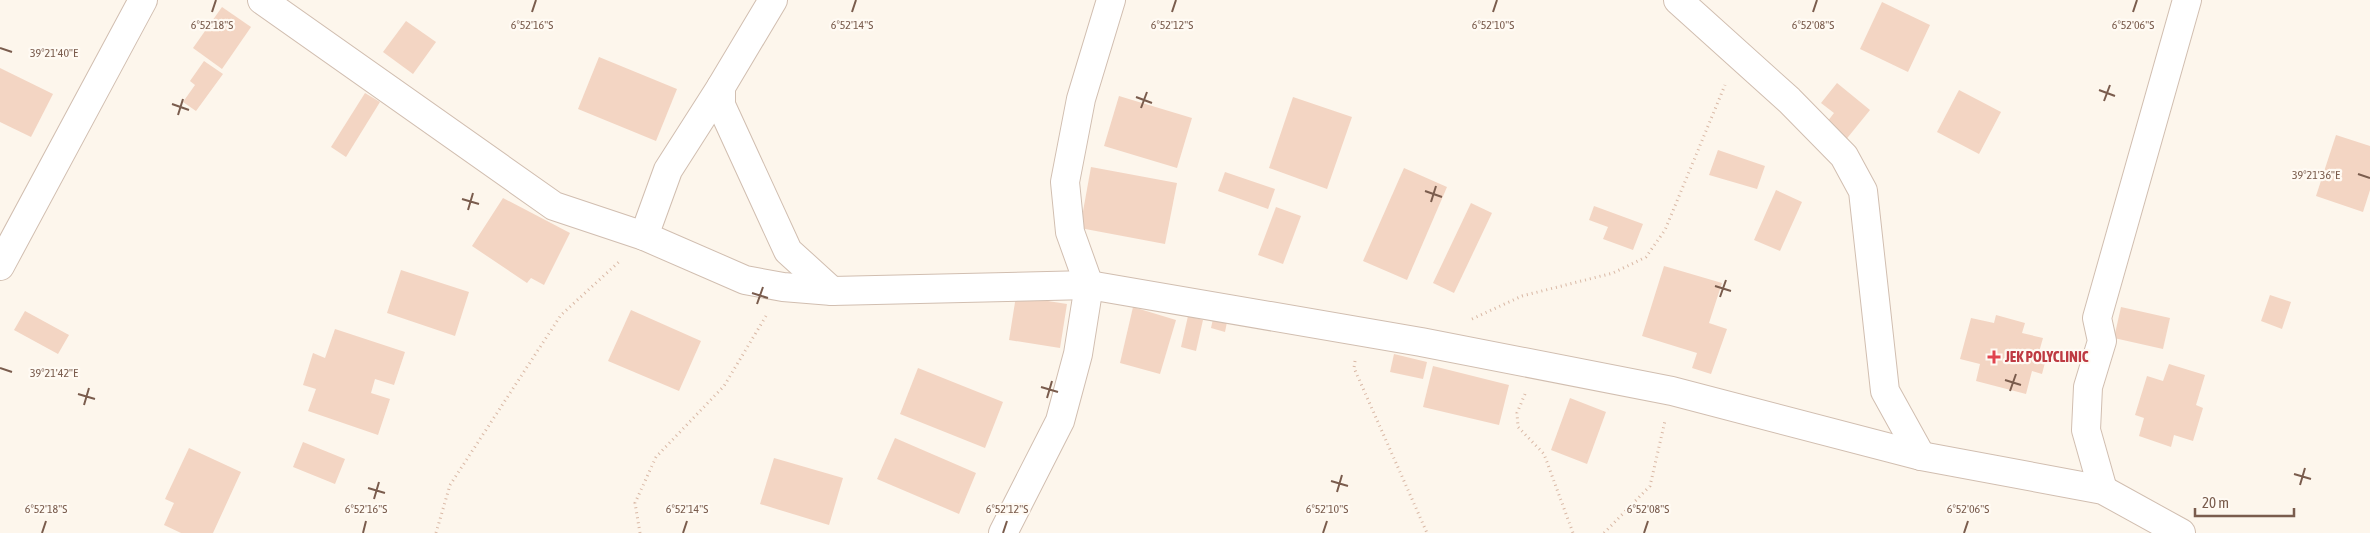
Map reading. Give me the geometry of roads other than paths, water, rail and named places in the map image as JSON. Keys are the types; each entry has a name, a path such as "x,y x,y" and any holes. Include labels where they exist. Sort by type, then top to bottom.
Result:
{"street":[{"path":"0,266 143,0"},
{"path":"262,0 554,206 644,236 745,280 783,287 832,290 1089,285 1356,331 1538,364 1672,391 1921,456 2103,490 2181,533"},
{"path":"644,236 668,170 773,0"},
{"path":"1003,533 1060,421 1078,354 1089,285 1070,232 1065,182 1081,99 1111,0"},
{"path":"1678,0 1789,100 1844,156 1863,190 1885,391 1921,456"},
{"path":"2103,490 2086,430 2088,387 2102,341 2097,318 2187,0"},
{"path":"721,87 721,105 788,251 832,290"}],"place":[{"name":"JEK POLYCLINIC","path":"1994,357"}]}
